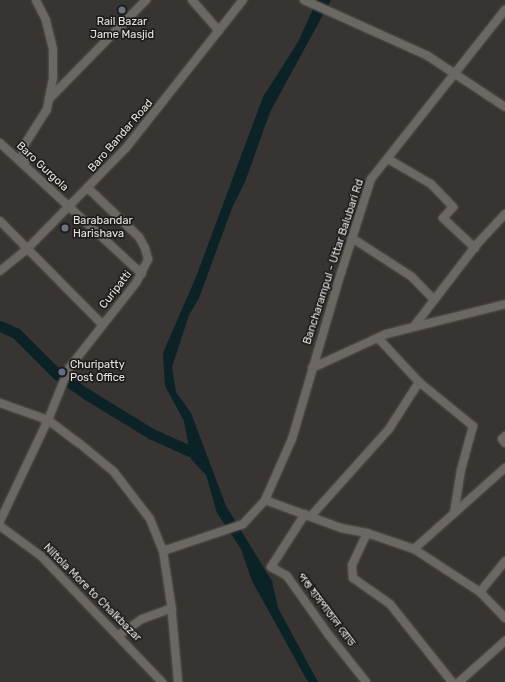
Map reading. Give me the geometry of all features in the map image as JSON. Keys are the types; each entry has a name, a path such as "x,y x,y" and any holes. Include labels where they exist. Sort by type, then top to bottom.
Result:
{"street":[{"path":"25,164 24,144 47,109 53,78 53,49 46,20 36,0"},
{"path":"49,100 146,0"},
{"path":"192,0 219,31"},
{"name":"Baro Bandar Road","path":"0,271 27,249 89,189 126,148 243,0"},
{"path":"304,0 428,56 456,72 505,107"},
{"name":"Bancharampul - Uttar Balubari Rd","path":"163,551 243,524 265,500 292,439 312,368 371,179 505,10"},
{"name":"Baro Gurgola","path":"0,143 25,164 69,208 142,274"},
{"path":"388,159 431,184 453,207 443,218 474,248"},
{"name":"Curipatti","path":"0,521 48,420 60,387 69,368 142,274 148,259 145,248 139,237 89,189"},
{"path":"415,325 474,248 505,214"},
{"path":"0,221 102,324"},
{"path":"352,238 412,277 434,300"},
{"path":"312,368 415,325 505,304"},
{"path":"379,339 420,382 473,426 461,470 454,513"},
{"path":"308,515 389,429 420,382"},
{"path":"0,403 48,420 114,472 150,519 163,551 172,608 178,682"},
{"path":"505,436 502,439 505,443"},
{"path":"414,549 505,468"},
{"path":"265,500 341,528 367,533 414,549 480,592 505,618"},
{"name":"পশু হাসপাতাল রোড","path":"308,515 271,567 287,576 328,634 366,682"},
{"name":"Niltola More to Chalkbazar","path":"0,526 41,556 119,635 162,682"},
{"path":"367,533 352,565 353,578 390,604 434,656 452,682"},
{"path":"480,592 505,561"},
{"path":"119,635 142,619 172,608"},
{"path":"459,682 505,641"}],"water":[{"path":"317,0 331,0 270,112 245,182 232,208 199,298 189,315 172,367 176,392 191,413 226,506 272,581 278,608 318,682 308,682 252,581 241,549 217,513 206,475 191,459 184,421 165,386 163,353 196,277 263,97 298,42"}],"waterway":[{"path":"0,326 16,333 57,374 88,395 152,434 190,451"}],"place":[{"name":"Rail Bazar Jame Masjid","path":"122,10"},
{"name":"Barabandar Harishava","path":"65,228"},
{"name":"Churipatty Post Office","path":"62,372"}]}
